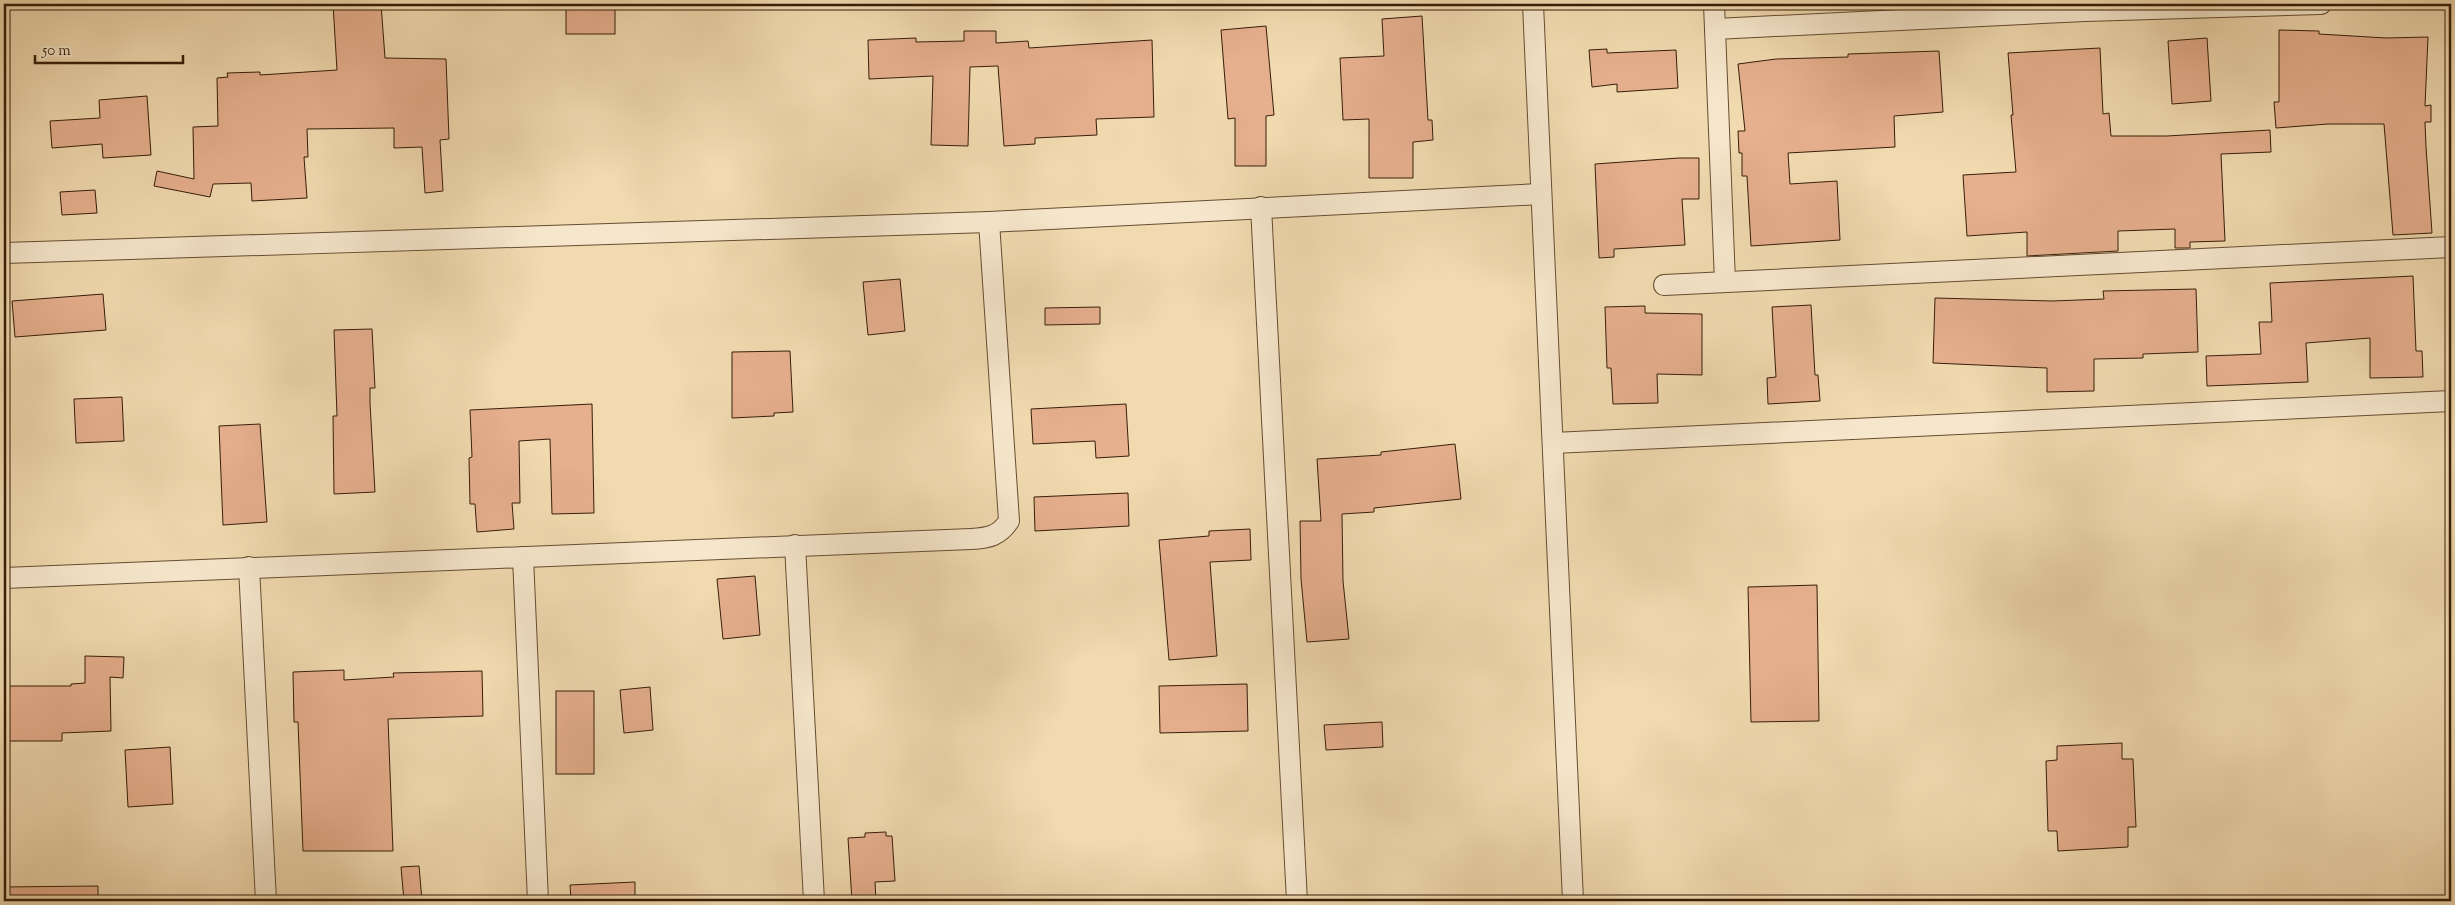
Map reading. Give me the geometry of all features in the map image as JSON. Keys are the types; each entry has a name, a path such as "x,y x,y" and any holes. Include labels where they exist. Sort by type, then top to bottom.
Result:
{"street":[{"path":"1533,4 1573,901"},
{"path":"1714,4 1725,282"},
{"path":"1715,29 2085,11 2321,4"},
{"path":"4,253 989,222 1541,194"},
{"path":"1261,207 1297,901"},
{"path":"4,578 985,538 1001,533 1009,521 989,222"},
{"path":"1664,285 2451,247"},
{"path":"1553,442 2451,401"},
{"path":"795,545 814,901"},
{"path":"523,557 538,901"},
{"path":"249,567 266,901"}],"building":[{"path":"333,4 381,4 385,58 446,59 449,139 440,140 443,191 425,193 422,147 394,148 394,128 307,129 308,157 304,157 307,198 252,201 251,183 213,184 210,197 154,186 157,171 194,179 193,127 218,126 217,78 228,77 227,73 260,72 260,75 337,70"},
{"path":"566,4 615,4 615,34 566,34"},
{"path":"1422,16 1428,120 1432,120 1433,140 1413,142 1413,178 1369,178 1369,119 1343,120 1340,58 1384,56 1382,19"},
{"path":"1266,26 1274,115 1266,116 1266,166 1235,166 1235,118 1228,119 1221,30"},
{"path":"2279,30 2319,31 2319,34 2386,38 2428,37 2425,106 2431,105 2431,122 2425,122 2432,233 2393,235 2384,124 2328,124 2276,128 2274,102 2279,102"},
{"path":"964,31 996,31 996,43 1028,41 1029,48 1152,40 1154,117 1096,119 1097,135 1035,138 1035,144 1004,146 998,66 970,67 968,146 931,145 933,76 869,79 868,40 916,38 916,42 964,41"},
{"path":"2207,38 2211,101 2172,104 2168,41"},
{"path":"2100,48 2103,114 2109,113 2111,136 2167,136 2270,130 2271,152 2221,154 2225,241 2190,242 2190,248 2175,248 2175,229 2118,231 2118,251 2027,256 2027,232 1967,236 1963,175 2016,172 2008,53"},
{"path":"1607,49 1607,53 1676,50 1678,88 1617,92 1617,84 1592,87 1589,50"},
{"path":"1939,51 1943,112 1894,116 1895,147 1788,153 1790,184 1837,181 1840,240 1751,246 1747,176 1742,176 1742,153 1739,153 1738,131 1745,131 1738,64 1776,59 1848,57 1848,54"},
{"path":"147,96 151,155 103,158 102,144 52,148 50,121 100,118 99,100"},
{"path":"1699,158 1699,199 1682,199 1685,245 1614,249 1614,257 1599,258 1595,164"},
{"path":"95,190 97,213 62,215 60,192"},
{"path":"2413,276 2416,351 2422,351 2423,377 2370,378 2370,338 2306,343 2308,382 2207,386 2206,356 2261,354 2259,322 2272,322 2270,283"},
{"path":"900,279 905,331 868,335 863,282"},
{"path":"2196,289 2198,352 2143,354 2143,358 2094,359 2094,391 2047,392 2047,368 1933,363 1935,298 2052,301 2104,299 2103,291"},
{"path":"103,294 106,330 15,337 12,301"},
{"path":"1811,305 1815,375 1818,375 1820,401 1768,404 1767,378 1776,377 1772,307"},
{"path":"1645,306 1645,313 1702,314 1702,375 1657,374 1658,403 1613,404 1611,368 1607,368 1605,307"},
{"path":"1100,307 1100,324 1045,325 1045,308"},
{"path":"372,329 375,388 370,388 370,403 375,492 334,494 333,416 337,416 334,330"},
{"path":"790,351 793,412 774,413 774,416 732,418 732,352"},
{"path":"122,397 124,441 76,443 74,399"},
{"path":"592,404 594,513 552,514 550,439 519,441 520,503 512,503 514,529 477,532 475,504 470,504 469,458 472,457 470,410"},
{"path":"1126,404 1129,456 1096,458 1095,441 1033,444 1031,409"},
{"path":"260,424 267,522 223,525 219,426"},
{"path":"1455,444 1461,499 1374,508 1374,512 1342,514 1343,581 1349,639 1307,642 1301,579 1300,521 1321,521 1317,459 1381,455 1381,452"},
{"path":"1128,493 1129,526 1035,531 1034,497"},
{"path":"1250,529 1251,560 1210,562 1217,656 1169,660 1159,540 1209,536 1209,531"},
{"path":"755,576 760,635 723,639 717,579"},
{"path":"1817,585 1819,721 1751,722 1748,587"},
{"path":"85,656 124,657 123,678 110,677 111,731 62,733 62,741 6,741 5,686 71,686 71,684 85,683"},
{"path":"344,670 344,680 394,677 393,673 482,671 483,716 388,719 393,851 303,851 298,722 294,722 293,672"},
{"path":"1247,684 1248,731 1160,733 1159,686"},
{"path":"650,687 653,730 624,733 620,690"},
{"path":"556,691 594,691 594,774 556,774"},
{"path":"1382,722 1383,747 1326,750 1324,725"},
{"path":"2122,743 2122,759 2133,759 2136,827 2128,827 2128,847 2058,851 2057,831 2048,831 2046,761 2057,760 2057,746"},
{"path":"170,747 173,804 128,807 125,750"},
{"path":"886,832 886,836 892,836 895,881 875,882 876,901 852,901 848,838 865,837 865,833"},
{"path":"419,866 422,901 404,901 401,867"},
{"path":"635,882 635,901 571,901 570,885"},
{"path":"98,886 98,901 4,901 4,887"}]}
